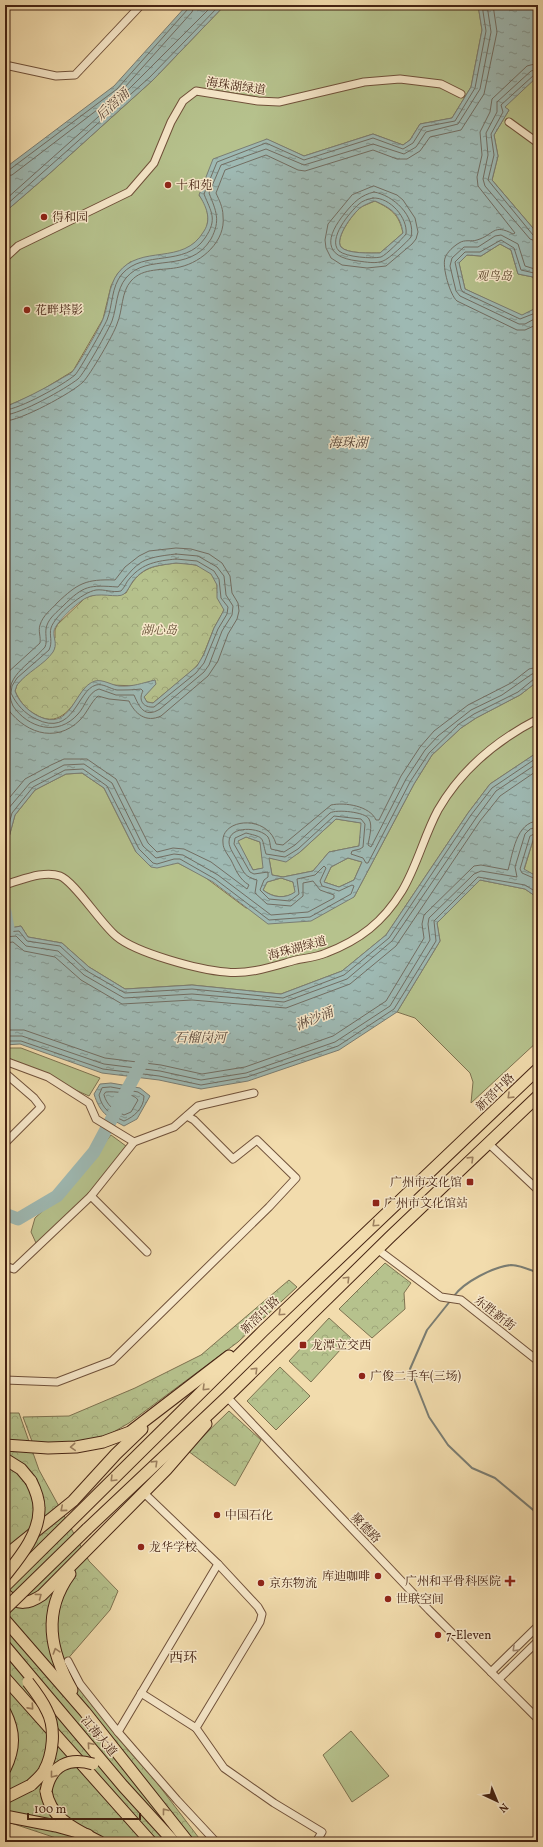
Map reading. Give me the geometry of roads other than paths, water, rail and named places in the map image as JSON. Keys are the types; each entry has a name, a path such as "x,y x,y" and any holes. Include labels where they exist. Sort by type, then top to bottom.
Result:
{"highway":[{"name":"新滘中路","path":"5,1586 263,1331 538,1069"},
{"path":"5,1609 87,1529 227,1397 488,1142 538,1096"},
{"path":"5,1445 76,1448 103,1442 130,1432 263,1331"},
{"path":"5,1556 73,1501 116,1454 192,1385"},
{"path":"5,1594 13,1600 22,1603 32,1601 42,1595 144,1493 188,1446 227,1397"},
{"path":"5,1460 22,1469 31,1481 37,1494 40,1507 38,1520 25,1550 5,1576"},
{"path":"84,1712 66,1680 55,1651 52,1635 52,1621 58,1593 64,1583 110,1527"},
{"path":"5,1620 84,1712 188,1842"},
{"name":"江海大道","path":"5,1646 123,1786 174,1842"},
{"path":"5,1650 48,1712 52,1740 48,1761 43,1772 31,1785 5,1798"},
{"path":"5,1678 151,1842"},
{"path":"5,1712 12,1729 14,1742 11,1756 5,1769"},
{"path":"100,1842 57,1816 48,1801 46,1791 48,1780 55,1771 66,1763 79,1760 93,1764 123,1786"},
{"path":"5,1816 56,1826 88,1835"}],"street":[{"path":"5,64 56,76 75,75 141,5"},
{"name":"海珠湖绿道","path":"5,258 18,246 129,192 154,163 171,122 183,101 196,91 258,101 279,102 364,82 400,78 441,84 461,94"},
{"path":"509,122 538,143"},
{"name":"海珠湖绿道","path":"7,884 44,875 62,877 72,885 95,915 116,937 138,950 184,964 226,972 251,971 326,954 363,935 381,920 402,890 438,811 455,784 490,749 538,719"},
{"path":"5,1061 48,1077 89,1103 96,1119 134,1142"},
{"path":"5,1073 34,1098 41,1107 5,1143"},
{"path":"5,1266 14,1269 91,1196 134,1142 174,1127 198,1106 254,1093"},
{"path":"5,1380 57,1382 112,1361 269,1207 296,1178 257,1140 233,1160 194,1120 187,1116"},
{"path":"488,1142 538,1190"},
{"path":"91,1196 147,1252"},
{"name":"东胜新街","path":"377,1249 441,1297 461,1300 538,1361"},
{"name":"聚德路","path":"227,1397 429,1610 499,1679"},
{"path":"144,1493 218,1564 258,1607 262,1614 260,1622 196,1728"},
{"path":"118,1732 218,1564"},
{"path":"491,1672 538,1626"},
{"path":"538,1641 499,1679 538,1718"},
{"path":"68,1661 80,1684 118,1732 172,1795 216,1842"},
{"path":"141,1693 196,1728 224,1768 274,1803 322,1832 316,1842"}],"water":[{"name":"后滘涌","path":"187,5 225,5 153,80 5,212 5,168 114,86"},
{"name":"海珠湖","path":"478,5 538,5 538,76 505,107 509,110 494,135 498,156 492,180 538,234 538,294 533,277 518,274 511,250 500,244 481,256 467,255 459,263 465,289 522,315 538,307 538,681 520,695 476,718 461,728 432,755 414,784 354,897 311,921 268,924 213,882 178,863 157,868 151,867 136,852 104,788 82,773 66,774 35,790 15,815 5,852 5,407 26,398 72,372 79,363 98,330 103,319 110,289 115,278 127,264 138,259 185,249 195,242 204,231 208,222 206,208 199,195 213,159 267,139 304,156 373,134 403,145 410,140 420,124 452,118 471,87 482,30","holes":["375,201 386,206 394,212 402,226 403,233 380,253 359,253 348,251 341,247 340,237 346,225 355,213 363,206","176,563 196,565 211,574 217,585 217,598 224,610 197,666 153,703 147,702 144,697 156,684 155,680 129,686 119,686 104,681 95,681 82,691 71,707 58,719 49,720 38,716 27,709 15,691 17,685 45,661 53,652 55,646 54,631 58,623 78,603 86,598 96,595 117,596 124,594 133,581 147,569","336,819 361,823 359,846 329,852 313,871 283,877 272,875 269,858 286,862 300,852","246,837 260,842 263,868 253,870 238,841","348,858 362,862 354,880 339,887 324,882 331,867","281,878 293,882 295,892 287,896 279,897 271,895 263,890 267,882"]},
{"name":"石榴岗河","path":"538,752 538,836 534,837 524,869 538,877 538,898 525,889 480,880 437,923 440,941 397,1012 339,1050 248,1081 201,1089 159,1080 102,1073 20,1044 5,1045 5,929 21,926 28,937 62,943 89,967 125,989 192,985 281,994 342,971 386,935 468,813 490,784"},
{"path":"111,1083 140,1088 150,1096 137,1119 124,1126 105,1114 99,1106 94,1094 100,1084"}],"waterway":[{"path":"5,912 8,928"},
{"path":"5,1214 18,1219 57,1196 94,1152 142,1062"},
{"path":"454,1296 465,1286 480,1276 504,1266 518,1266 538,1273"},
{"path":"451,1300 427,1330 410,1369 429,1417 448,1445 472,1468 495,1478 538,1514"}],"place":[{"name":"十和苑","path":"168,185"},
{"name":"得和园","path":"44,217"},
{"name":"花畔塔影","path":"27,310"},
{"name":"广州市文化馆","path":"470,1182"},
{"name":"广州市文化馆站","path":"376,1203"},
{"name":"龙潭立交西","path":"303,1345"},
{"name":"广俊二手车(三场)","path":"362,1376"},
{"name":"中国石化","path":"217,1515"},
{"name":"龙华学校","path":"141,1547"},
{"name":"库迪咖啡","path":"378,1576"},
{"name":"广州和平骨科医院","path":"510,1581"},
{"name":"京东物流","path":"261,1583"},
{"name":"世联空间","path":"388,1599"},
{"name":"7-Eleven","path":"438,1635"}],"district":[{"name":"西环","path":"183,1657"}],"park label":[{"name":"观鸟岛","path":"494,276"},
{"name":"湖心岛","path":"159,630"}],"water label":[{"name":"淋沙涌","path":"314,1018"}]}
